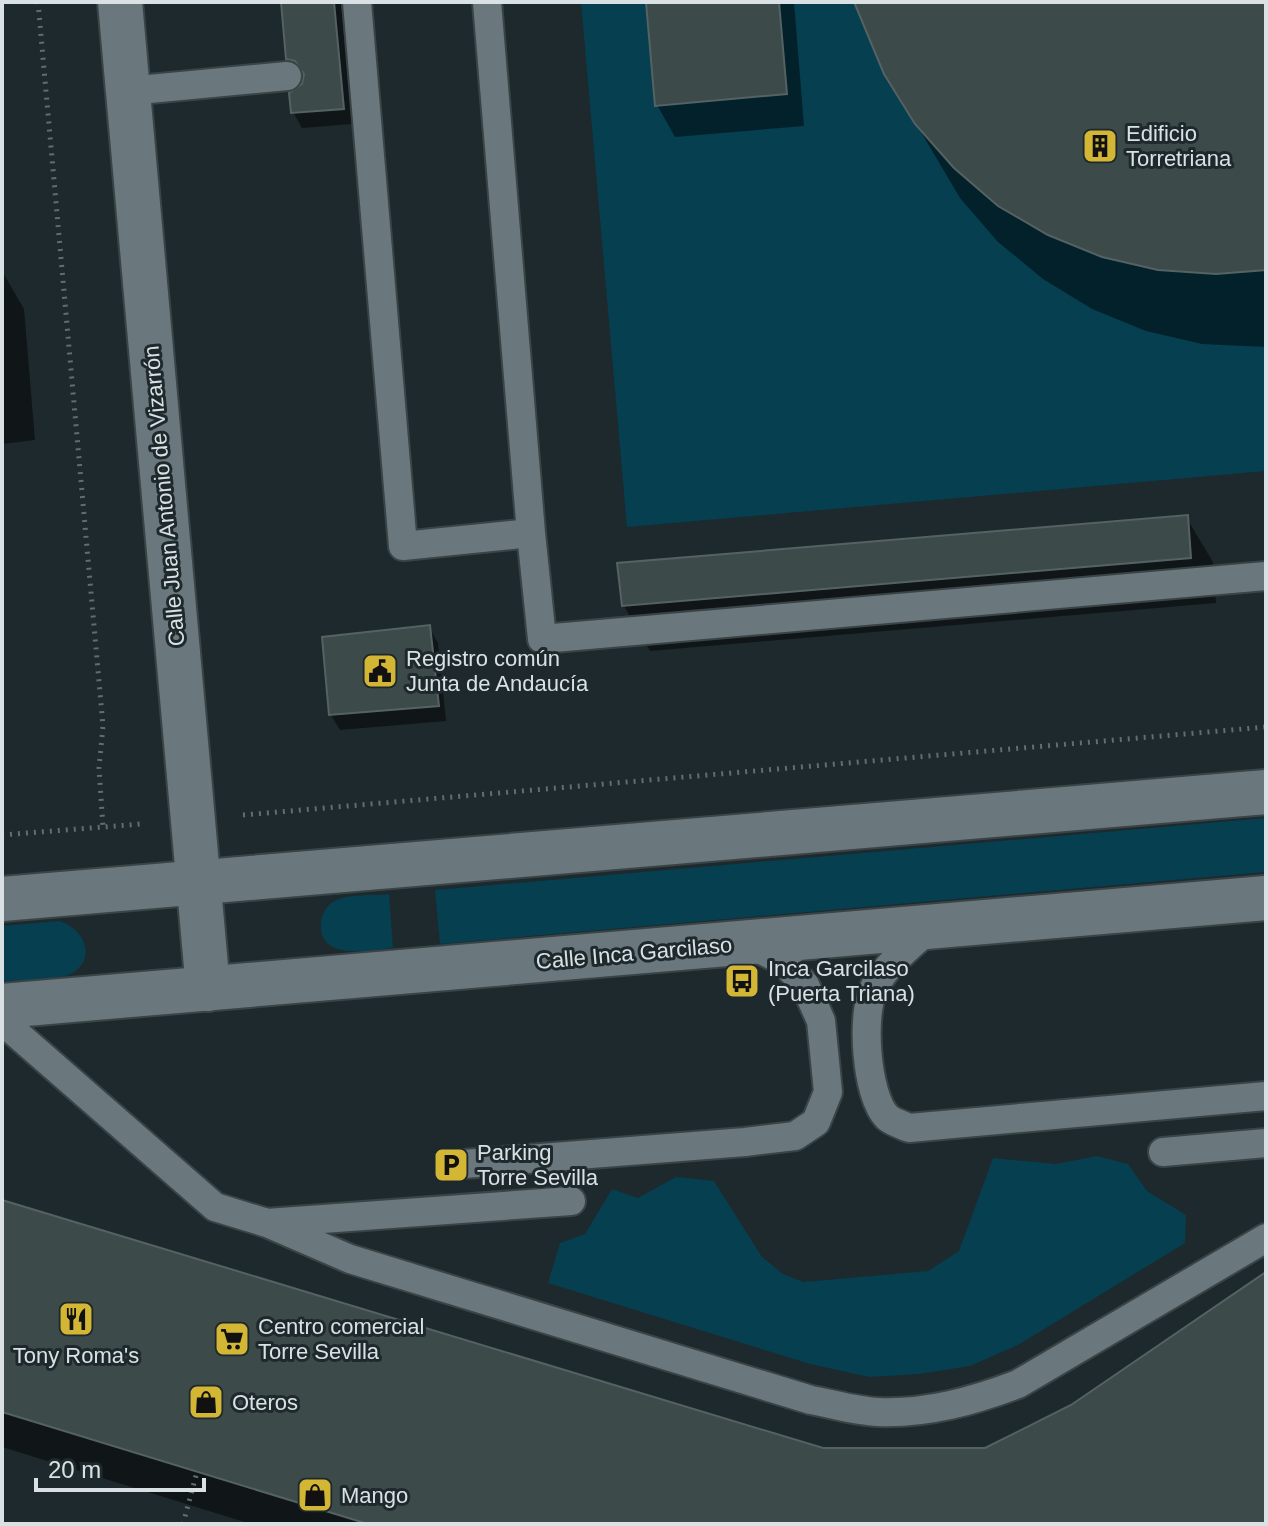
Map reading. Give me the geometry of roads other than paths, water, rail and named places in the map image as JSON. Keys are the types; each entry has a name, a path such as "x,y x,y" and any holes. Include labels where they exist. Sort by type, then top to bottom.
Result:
{"street":[{"name":"Calle Juan Antonio de Vizarrón","path":"120,2 208,989"},
{"path":"2,899 1266,792"},
{"name":"Calle Inca Garcilaso","path":"2,1006 1266,898"}],"lane":[{"path":"357,2 351,70 403,546 531,533"},
{"path":"487,2 542,639 1266,576"},
{"path":"128,91 287,76"},
{"path":"930,928 895,959 873,988 866,1019 873,1091 888,1118 909,1128 1266,1096"},
{"path":"451,1165 745,1142 795,1136 816,1122 828,1092 821,1021 805,985 783,961 748,943"},
{"path":"2,1021 215,1207 267,1223 350,1259 811,1400 877,1412 919,1411 974,1401 1018,1384 1266,1238"},
{"path":"1163,1152 1266,1143"},
{"path":"267,1223 571,1201"}],"place":[{"name":"Edificio Torretriana","path":"1100,146"},
{"name":"Registro común Junta de Andaucía","path":"380,671"},
{"name":"Inca Garcilaso (Puerta Triana)","path":"742,981"},
{"name":"Parking Torre Sevilla","path":"451,1165"},
{"name":"Tony Roma's","path":"76,1319"},
{"name":"Centro comercial Torre Sevilla","path":"232,1339"},
{"name":"Oteros","path":"206,1402"},
{"name":"Mango","path":"315,1495"}]}
